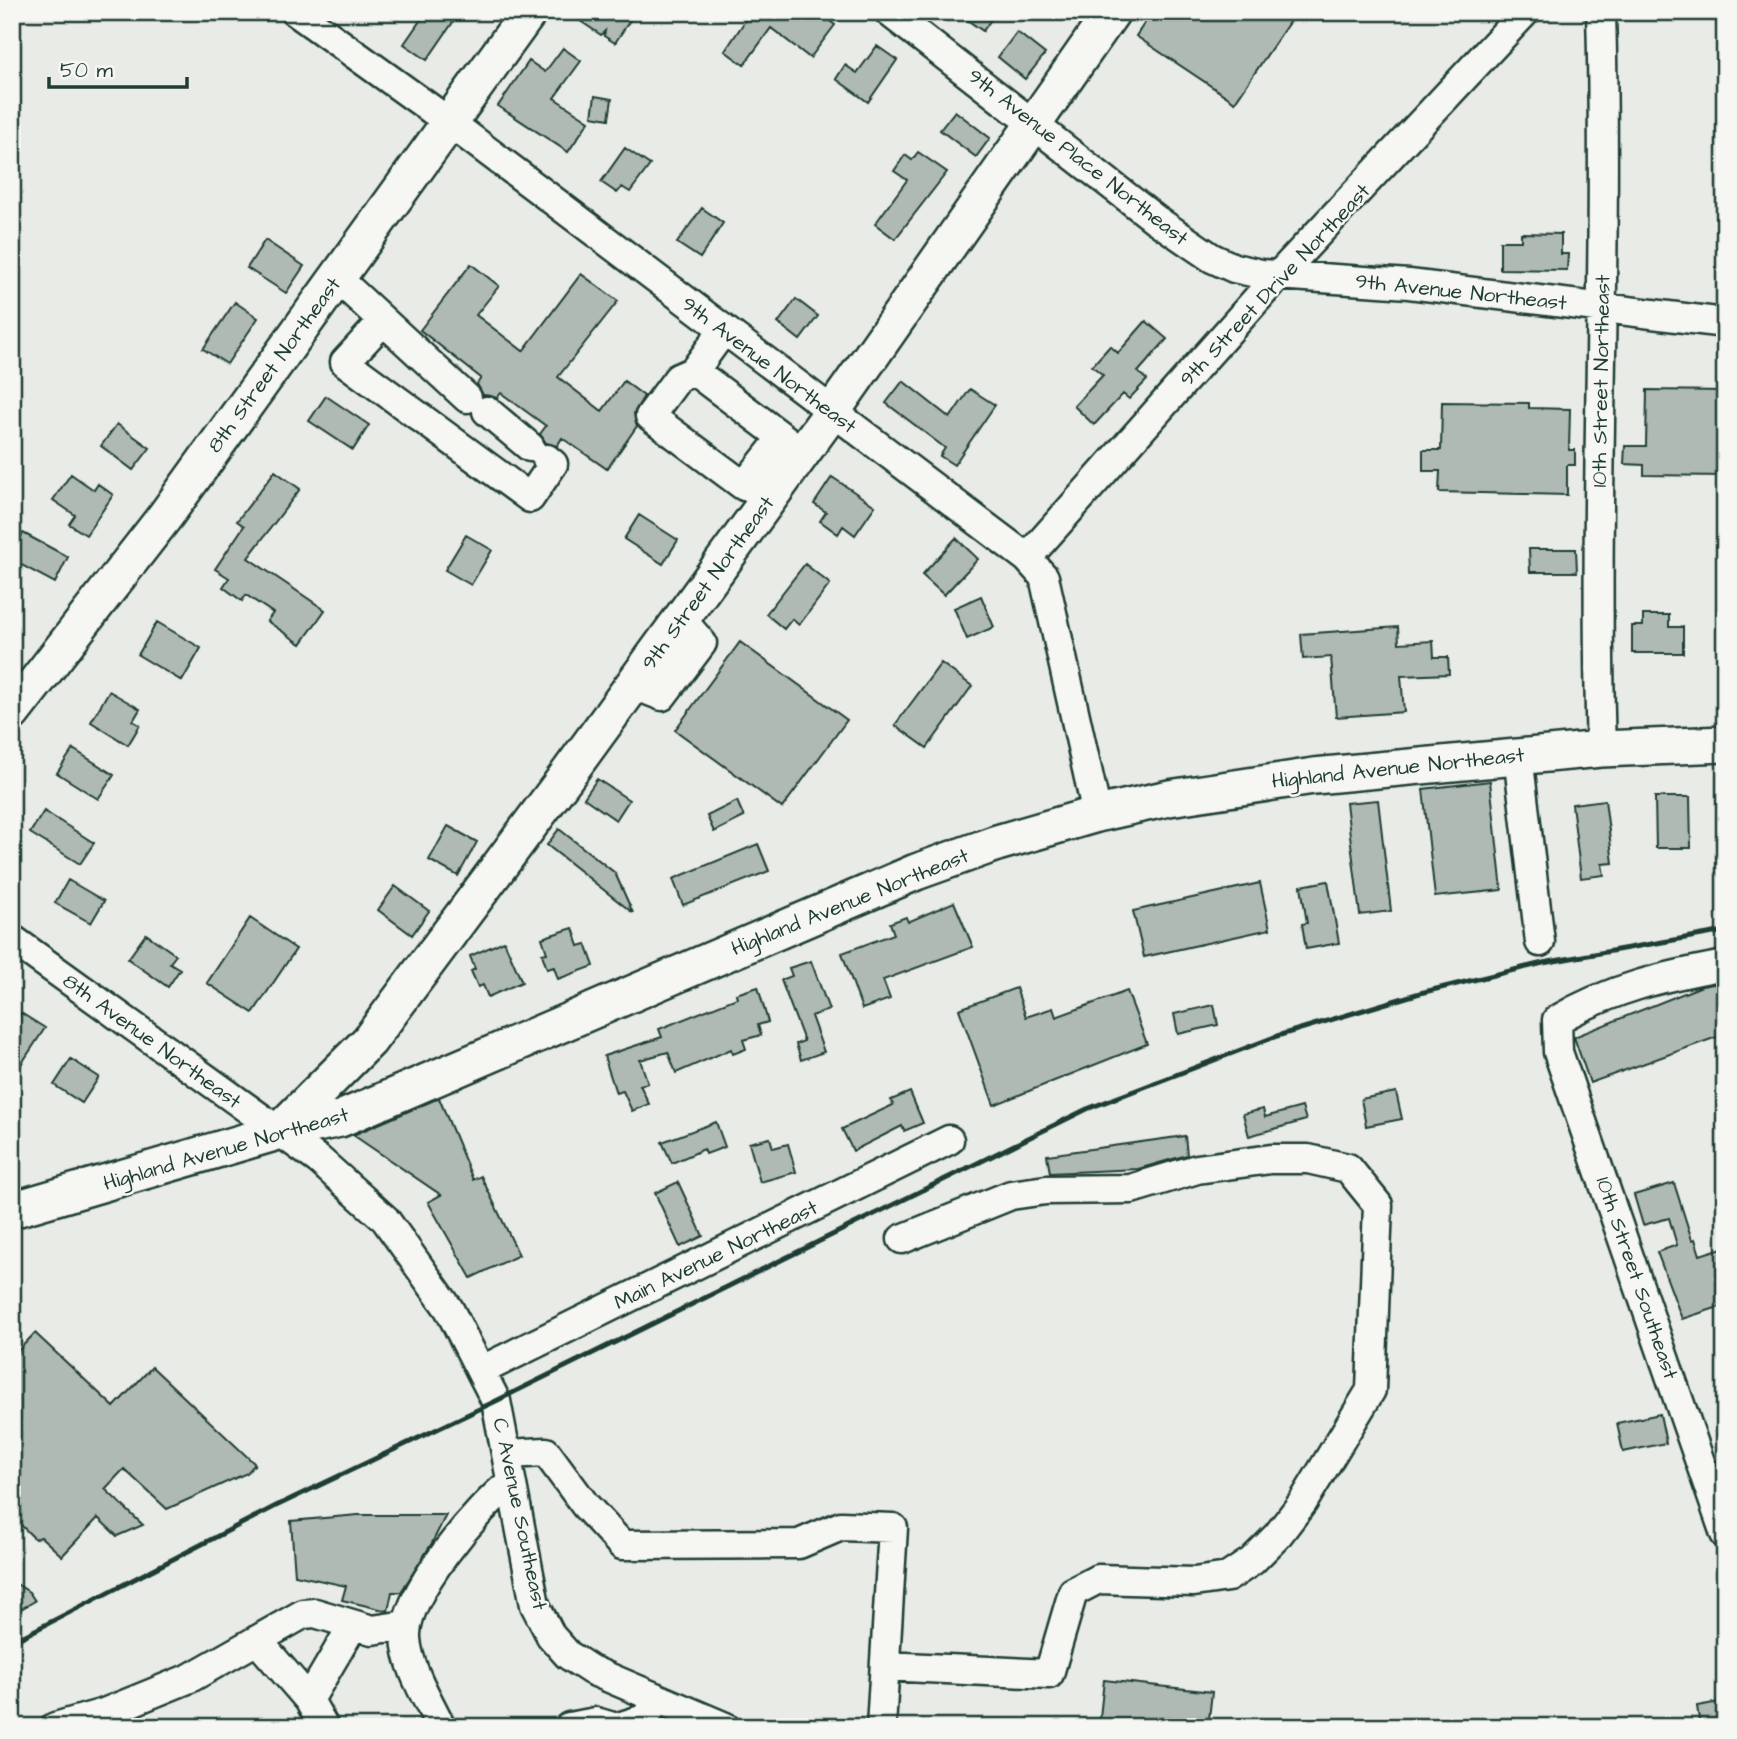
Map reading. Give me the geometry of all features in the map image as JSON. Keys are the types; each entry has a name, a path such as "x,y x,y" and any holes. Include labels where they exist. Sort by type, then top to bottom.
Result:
{"main road":[{"name":"8th Street Northeast","path":"12,713 166,515 529,12"},
{"name":"9th Street Northeast","path":"278,1132 369,1041 681,619 792,445 832,412 1112,12"},
{"name":"Highland Avenue Northeast","path":"12,1210 278,1132 340,1119 916,872 997,843 1097,814 1266,782 1518,755 1725,744"}],"street":[{"name":"9th Avenue Place Northeast","path":"889,12 1155,219 1203,252 1234,268 1279,276"},
{"name":"9th Street Drive Northeast","path":"1027,558 1279,276 1525,12"},
{"name":"10th Street Northeast","path":"1601,12 1602,307 1598,656 1601,749"},
{"name":"9th Avenue Northeast","path":"306,15 1027,558 1044,577 1097,814"},
{"name":"9th Avenue Northeast","path":"1279,276 1409,284 1725,323"},
{"path":"337,278 477,405 553,464 530,498 345,362 383,321"},
{"path":"694,372 792,445 744,486 650,415 678,378 694,372 723,331"},
{"path":"1518,755 1540,942"},
{"name":"8th Avenue Northeast","path":"12,939 319,1160 385,1219 449,1309 496,1401"},
{"name":"10th Street Southeast","path":"1725,965 1636,984 1587,1002 1557,1020 1558,1052 1725,1534"},
{"name":"Main Avenue Northeast","path":"482,1370 949,1140"},
{"path":"885,1667 1049,1674 1073,1592 1098,1579 1195,1582 1228,1577 1252,1562 1277,1536 1303,1502 1371,1390 1378,1205 1348,1168 1308,1159 1270,1159 1197,1169 1131,1189 1046,1190 1011,1195 902,1239"},
{"name":"C Avenue Southeast","path":"496,1401 535,1605 551,1636 568,1655 591,1670 725,1727"},
{"path":"507,1454 546,1452 584,1505 622,1545 799,1544 841,1526 893,1528 881,1727"},
{"path":"441,1727 417,1678 408,1648 406,1625 413,1604 474,1516 511,1482"},
{"path":"55,1727 104,1713 190,1678 303,1614 315,1613 372,1630 406,1625"},
{"path":"309,1700 353,1625"},
{"path":"257,1640 309,1700 324,1727"},
{"path":"569,1727 596,1723 616,1727 647,1718 655,1697"}],"building":[{"path":"426,12 460,12 427,60 404,44"},
{"path":"567,12 619,12 630,20 615,43 604,36 605,31 601,35"},
{"path":"751,12 818,12 835,25 810,58 771,28 744,65 725,51"},
{"path":"956,12 996,12 983,31"},
{"path":"1152,12 1296,12 1235,102 1136,36"},
{"path":"1017,32 1045,54 1025,79 998,57"},
{"path":"877,46 897,60 868,102 836,79 845,65 857,73"},
{"path":"563,48 581,61 554,98 589,121 568,152 498,106 529,61 545,72"},
{"path":"595,96 612,99 609,119 592,116"},
{"path":"955,111 990,138 976,157 940,130"},
{"path":"625,148 650,165 630,192 622,187 617,193 601,182"},
{"path":"918,152 947,172 895,239 875,224 907,180 894,171 905,155 912,160"},
{"path":"702,208 723,223 700,258 677,243"},
{"path":"1521,233 1561,234 1561,254 1568,254 1567,270 1500,269 1500,241 1521,241"},
{"path":"265,240 304,266 286,293 247,268"},
{"path":"471,264 499,286 476,315 523,351 581,274 618,301 558,377 602,411 624,381 644,396 634,413 637,426 607,469 562,438 557,446 546,443 540,434 546,426 501,393 497,398 483,395 477,384 481,378 420,330"},
{"path":"796,299 818,316 800,340 778,323"},
{"path":"235,302 258,318 227,364 203,349"},
{"path":"1146,321 1167,339 1138,372 1147,380 1129,399 1123,394 1094,425 1074,406 1103,375 1092,366 1110,346 1118,353"},
{"path":"903,381 950,418 970,389 995,405 954,465 940,456 945,448 886,403"},
{"path":"1647,390 1725,391 1725,476 1644,475 1644,465 1624,464 1625,446 1646,446"},
{"path":"326,396 369,425 353,450 309,421"},
{"path":"1442,402 1529,403 1529,408 1570,409 1569,450 1575,450 1575,465 1567,465 1567,495 1439,492 1440,471 1423,471 1423,450 1441,450"},
{"path":"117,424 150,448 133,470 101,446"},
{"path":"275,471 300,489 248,558 325,610 301,644 267,621 273,613 246,595 242,601 223,587 229,578 215,569 244,526 237,521"},
{"path":"71,474 94,490 98,484 113,495 86,535 69,524 75,515 53,500"},
{"path":"832,477 875,506 855,535 843,526 838,534 820,521 826,512 814,504"},
{"path":"639,515 678,540 663,564 624,539"},
{"path":"23,533 68,557 55,583 12,560 12,552"},
{"path":"466,535 492,550 471,585 445,570"},
{"path":"956,538 978,559 944,595 922,575"},
{"path":"1529,549 1576,549 1577,572 1530,572"},
{"path":"805,564 830,584 799,625 792,619 784,629 766,614"},
{"path":"981,596 994,627 967,639 954,608"},
{"path":"1643,615 1669,615 1669,627 1683,627 1683,653 1632,653 1632,626 1643,626"},
{"path":"157,622 201,648 182,681 138,655"},
{"path":"1398,627 1399,643 1433,641 1434,657 1448,657 1449,674 1401,676 1404,712 1336,717 1331,657 1303,659 1301,634"},
{"path":"740,642 847,720 782,808 675,730"},
{"path":"941,663 972,686 927,748 895,725"},
{"path":"109,691 140,709 133,721 140,725 128,745 91,722"},
{"path":"73,749 114,775 98,799 57,773"},
{"path":"597,779 629,800 616,820 584,798"},
{"path":"1490,781 1502,890 1435,897 1423,789"},
{"path":"1655,797 1690,797 1691,848 1656,848"},
{"path":"1378,800 1391,911 1360,915 1346,803"},
{"path":"1605,800 1613,863 1602,864 1604,875 1581,878 1572,804"},
{"path":"737,801 744,817 714,832 707,816"},
{"path":"44,811 94,843 80,864 30,833"},
{"path":"448,826 477,842 458,876 429,860"},
{"path":"559,829 615,873 633,913 547,845"},
{"path":"758,844 769,871 683,905 673,879"},
{"path":"68,880 104,901 91,923 55,903"},
{"path":"1328,881 1339,943 1306,949 1302,924 1307,923 1301,886"},
{"path":"1260,883 1270,929 1144,957 1133,911"},
{"path":"395,886 429,911 412,935 378,910"},
{"path":"954,902 973,947 883,980 890,999 862,1009 842,953 894,934 890,923 906,917 908,922"},
{"path":"250,918 296,949 253,1013 207,983"},
{"path":"573,928 579,946 586,944 594,966 558,979 554,967 547,969 542,954 547,953 542,938"},
{"path":"146,934 176,955 170,963 180,969 168,987 128,959"},
{"path":"504,941 522,982 488,997 483,985 478,987 471,971 475,969 470,956"},
{"path":"811,961 829,1010 811,1016 824,1052 801,1060 796,1044 804,1041 781,980 792,976 789,968"},
{"path":"1725,982 1725,1034 1590,1083 1574,1037 1702,986"},
{"path":"758,987 768,1022 758,1025 761,1035 743,1040 746,1049 733,1054 731,1049 676,1073 668,1052 640,1060 648,1083 640,1085 649,1104 632,1111 623,1091 616,1093 604,1056 662,1037 659,1029 737,998 736,994"},
{"path":"1016,988 1026,1017 1053,1008 1056,1017 1127,991 1147,1044 994,1105 959,1009"},
{"path":"1214,1005 1218,1025 1178,1034 1174,1014"},
{"path":"21,1013 45,1028 12,1078 12,1027"},
{"path":"71,1059 99,1077 82,1103 54,1085"},
{"path":"910,1092 923,1123 904,1131 902,1126 853,1151 842,1129 893,1105 891,1100"},
{"path":"1396,1092 1402,1119 1366,1126 1361,1099"},
{"path":"439,1098 473,1180 481,1176 519,1255 471,1278 428,1202 441,1195 353,1135"},
{"path":"1302,1107 1306,1120 1249,1136 1243,1114 1263,1109 1265,1117"},
{"path":"716,1122 725,1147 706,1154 704,1149 672,1163 662,1142"},
{"path":"1185,1136 1187,1155 1138,1169 1050,1173 1047,1155"},
{"path":"770,1138 773,1148 788,1144 796,1172 760,1182 749,1143"},
{"path":"678,1182 703,1236 680,1247 655,1193"},
{"path":"1674,1183 1692,1240 1695,1239 1700,1255 1725,1247 1725,1305 1682,1319 1657,1252 1677,1245 1669,1218 1643,1225 1634,1195"},
{"path":"35,1333 114,1407 152,1367 255,1464 247,1473 167,1509 124,1469 105,1489 143,1525 117,1536 98,1518 62,1556 41,1537 35,1539 12,1516 12,1357"},
{"path":"1660,1414 1666,1443 1623,1452 1617,1423"},
{"path":"358,1515 446,1515 401,1592 392,1592 388,1611 342,1600 346,1586 295,1575 291,1521"},
{"path":"12,1581 29,1592 35,1601 12,1614"},
{"path":"1104,1680 1212,1692 1208,1727 1099,1727"},
{"path":"1725,1701 1725,1727 1700,1727 1697,1706"}],"railway":[{"path":"12,1642 276,1506 496,1401 1087,1109 1277,1036 1420,993 1543,963 1725,931"}]}
